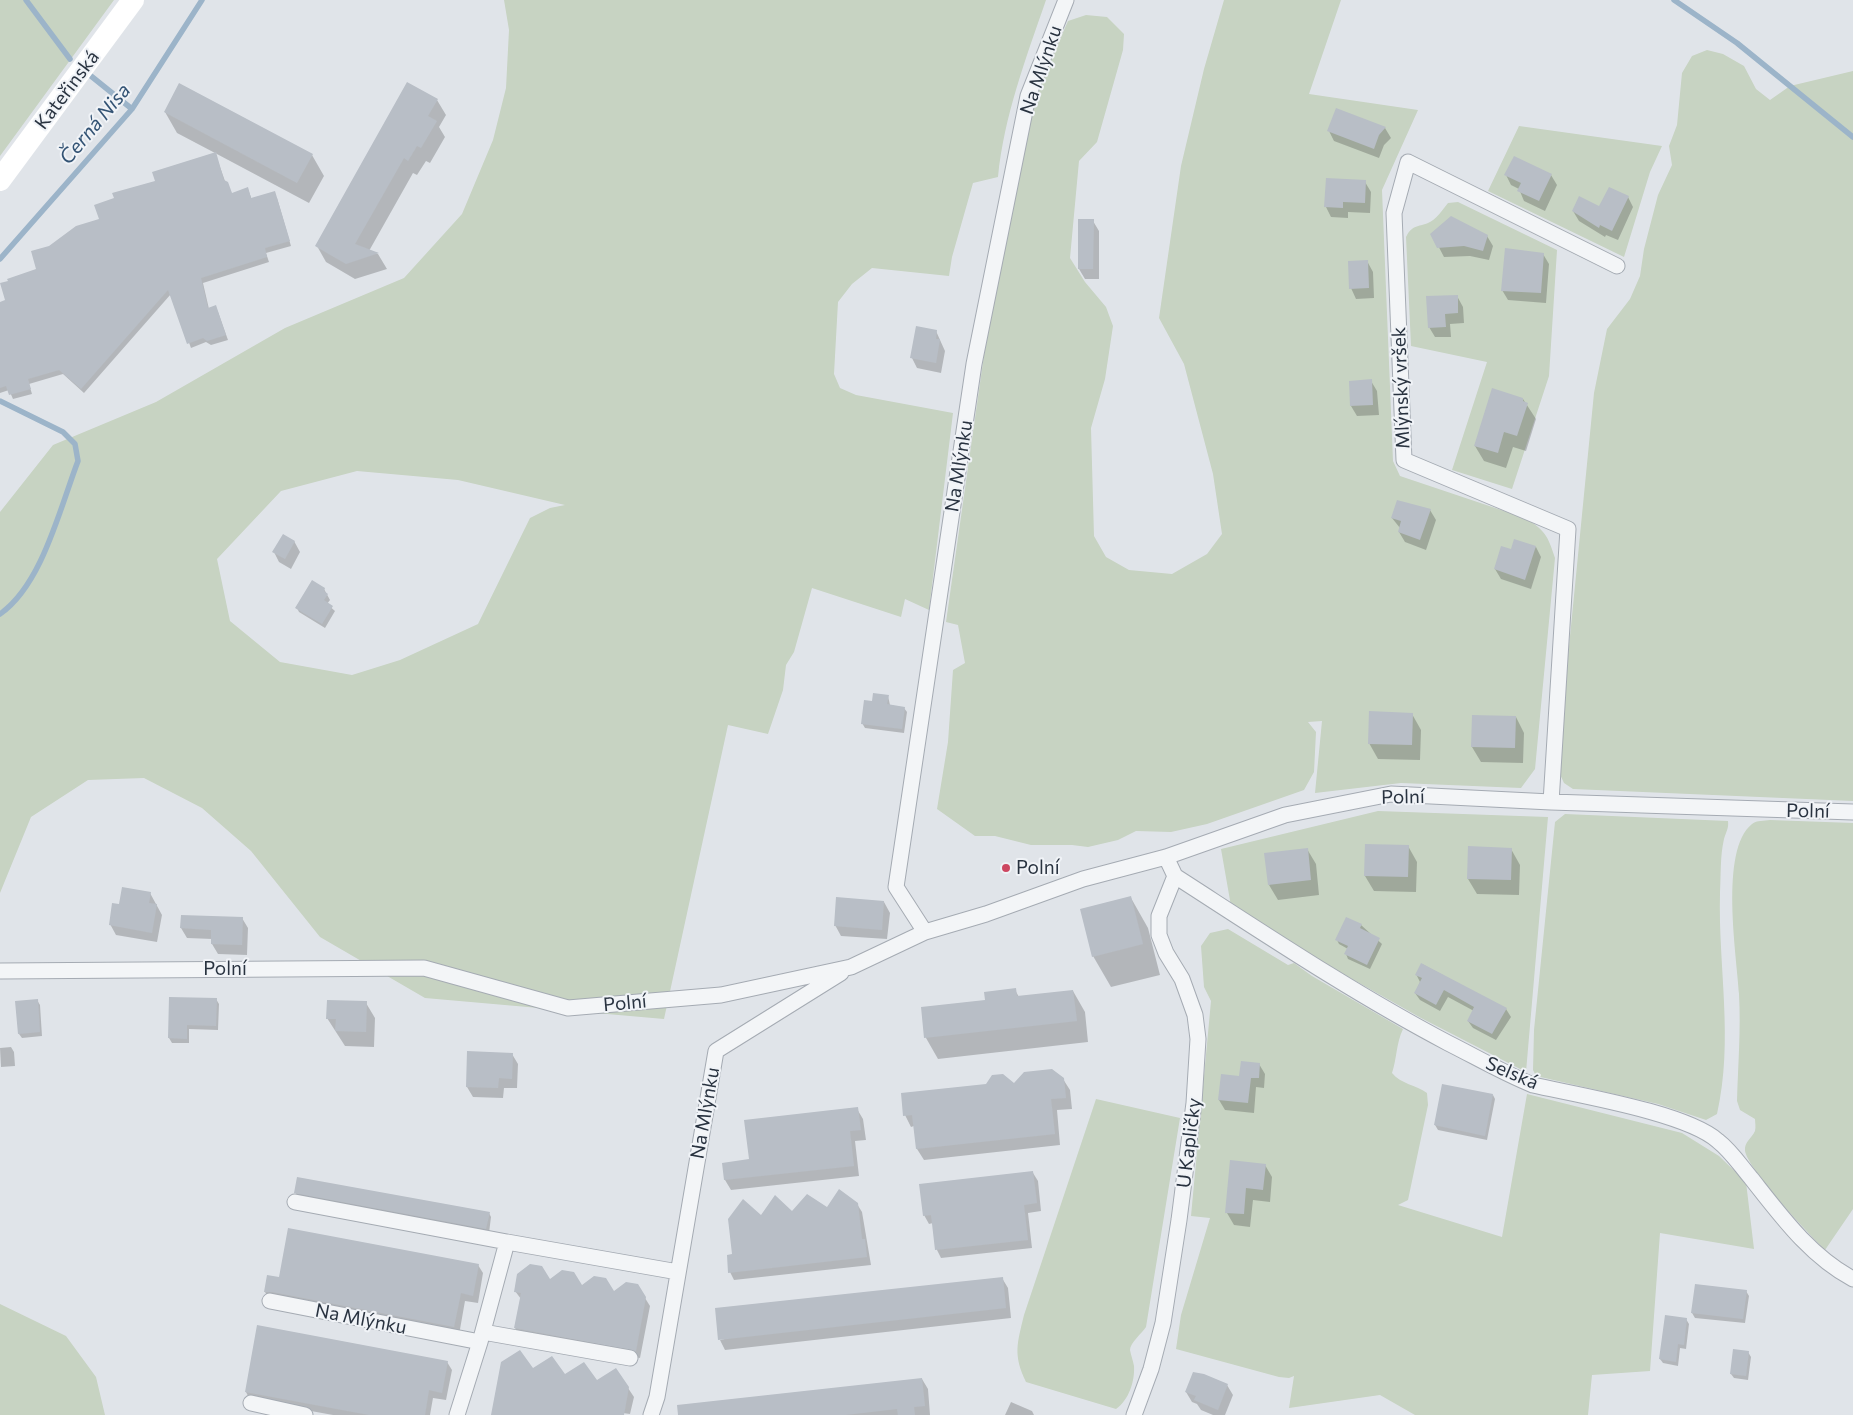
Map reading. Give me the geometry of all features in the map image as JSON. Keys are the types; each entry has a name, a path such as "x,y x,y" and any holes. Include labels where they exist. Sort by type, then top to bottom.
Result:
{"street":[{"name":"Kateřinská","path":"0,180 133,0"},
{"name":"Na Mlýnku","path":"925,932 896,887 973,374 1028,96 1066,0"},
{"name":"Mlýnský vršek","path":"1551,802 1568,530 1404,460 1394,213 1408,162 1617,266"},
{"name":"Polní","path":"0,971 424,968 568,1008 721,995 851,967 925,932 1042,895 1083,879 1166,857 1285,815 1391,794 1551,802 1853,812"},
{"name":"Selská","path":"1166,857 1176,876 1339,981 1406,1021 1513,1077 1533,1085 1666,1116 1718,1140 1793,1230 1826,1261 1853,1279"},
{"name":"U Kapličky","path":"1134,1415 1151,1369 1163,1323 1194,1103 1198,1039 1195,1015 1182,979 1166,953 1159,935 1159,916 1176,876"},
{"name":"Na Mlýnku","path":"651,1415 657,1397 716,1051 851,967"},
{"path":"295,1202 678,1272"},
{"path":"457,1415 482,1337 506,1242"},
{"name":"Na Mlýnku","path":"270,1302 482,1337 630,1358"},
{"path":"251,1403 304,1415"}],"green space":[{"path":"0,0 114,0 0,156"},
{"path":"504,0 1046,0 1011,109 1005,132 998,177 973,183 952,257 949,276 872,268 852,284 838,302 834,374 840,388 856,395 953,413 929,610 905,599 901,617 812,588 794,652 786,665 783,690 768,734 728,725 664,1019 425,998 320,937 251,851 202,808 144,778 88,780 31,817 0,893 0,512 53,445 156,402 285,328 404,278 462,214 493,140 506,88 509,30","holes":["357,471 458,480 565,505 550,508 530,518 478,624 400,660 352,675 280,662 230,621 217,559 281,491"]},
{"path":"1224,0 1341,0 1309,94 1418,110 1382,190 1393,461 1400,476 1525,518 1545,534 1550,544 1555,558 1535,769 1521,788 1401,783 1315,793 1322,721 1308,722 1316,732 1314,772 1304,790 1207,824 1171,832 1136,831 1118,840 1088,847 1031,845 995,836 975,836 937,809 948,742 953,670 965,663 958,625 946,622 984,355 1034,98 1068,21 1086,15 1107,17 1124,34 1123,50 1097,142 1079,161 1070,258 1085,282 1106,307 1113,326 1105,379 1091,428 1094,536 1106,557 1129,570 1172,574 1207,554 1222,534 1213,474 1184,364 1159,318 1181,166 1204,69"},
{"path":"1707,50 1723,54 1744,66 1756,89 1770,100 1790,86 1853,71 1853,801 1573,789 1564,783 1557,768 1594,393 1607,329 1630,299 1640,276 1644,249 1658,195 1672,165 1669,146 1677,125 1682,73 1692,56"},
{"path":"1519,126 1662,146 1650,172 1624,257 1488,191"},
{"path":"1458,202 1557,250 1549,376 1512,489 1452,470 1487,362 1411,346 1406,237 1413,228 1434,219 1448,203"},
{"path":"1378,811 1548,817 1526,1072 1421,1018 1322,962 1231,906 1221,849"},
{"path":"1565,814 1728,821 1722,852 1720,893 1725,1031 1724,1059 1717,1114 1706,1120 1658,1104 1536,1076 1533,1070 1534,1030 1555,822"},
{"path":"1758,821 1853,823 1853,1209 1825,1250 1780,1202 1749,1160 1745,1148 1755,1131 1755,1119 1740,1110 1737,1101 1740,1007 1732,904 1733,879 1736,856 1742,837 1752,824"},
{"path":"1228,929 1288,965 1294,963 1312,976 1403,1029 1392,1073 1400,1080 1427,1093 1428,1105 1408,1200 1398,1205 1502,1237 1527,1094 1682,1133 1719,1156 1746,1182 1754,1249 1660,1233 1650,1371 1592,1375 1588,1415 1415,1415 1380,1395 1289,1408 1294,1376 1289,1378 1279,1377 1176,1349 1181,1315 1210,1218 1191,1216 1211,1001 1204,987 1201,946 1210,933"},
{"path":"1096,1099 1180,1118 1146,1327 1131,1347 1134,1366 1132,1384 1128,1395 1116,1409 1026,1382 1018,1357 1018,1342 1024,1315"},
{"path":"0,1304 66,1336 96,1377 105,1415 0,1415"}],"building":[{"path":"407,82 438,99 428,116 437,121 421,148 417,146 408,161 404,158 355,244 379,253 346,264 315,246"},
{"path":"179,83 313,154 297,183 164,112"},
{"path":"1336,108 1386,127 1379,135 1374,149 1327,131"},
{"path":"216,152 224,180 228,182 232,193 248,187 251,198 275,191 290,241 265,248 267,257 201,278 208,308 216,305 226,335 207,341 203,338 187,344 168,290 81,389 59,370 28,379 31,389 9,395 6,386 0,388 0,302 5,300 0,283 36,269 31,251 49,246 76,226 99,219 94,205 114,198 112,193 155,181 152,172"},
{"path":"1514,156 1552,174 1539,201 1517,191 1521,183 1504,175"},
{"path":"1326,178 1366,180 1365,203 1343,202 1343,208 1324,207"},
{"path":"1609,187 1629,196 1612,231 1600,225 1599,228 1572,211 1579,196 1599,206"},
{"path":"1451,216 1488,235 1483,251 1464,246 1437,248 1430,234"},
{"path":"1078,219 1094,219 1093,269 1078,269"},
{"path":"1505,248 1544,253 1541,293 1501,291"},
{"path":"1368,260 1369,288 1349,289 1348,261"},
{"path":"1458,295 1458,313 1445,314 1446,327 1428,328 1426,296"},
{"path":"916,326 937,330 936,339 940,339 936,363 910,358"},
{"path":"1372,379 1373,405 1350,406 1349,381"},
{"path":"1492,388 1523,398 1523,401 1528,403 1517,436 1504,432 1498,453 1474,446"},
{"path":"1397,500 1431,509 1420,540 1398,532 1401,521 1391,518"},
{"path":"283,534 295,541 285,559 272,552"},
{"path":"1514,539 1536,546 1525,580 1494,569 1501,546 1511,549"},
{"path":"312,580 325,588 324,591 328,594 324,600 333,606 322,624 295,608"},
{"path":"873,693 889,695 887,704 905,707 902,729 861,724 864,700 872,701"},
{"path":"1369,711 1413,713 1412,745 1368,744"},
{"path":"1472,715 1516,716 1515,748 1471,747"},
{"path":"1365,844 1409,845 1408,877 1364,876"},
{"path":"1468,846 1512,848 1511,880 1467,879"},
{"path":"1308,848 1311,880 1268,885 1264,853"},
{"path":"122,887 151,892 149,903 157,904 152,933 109,925 112,903 119,904"},
{"path":"1131,896 1143,944 1092,957 1080,909"},
{"path":"836,897 884,901 882,930 834,926"},
{"path":"181,915 243,917 242,945 211,944 211,930 180,928"},
{"path":"1346,917 1362,924 1360,928 1380,938 1367,965 1344,954 1348,946 1335,940"},
{"path":"1421,963 1507,1008 1492,1034 1467,1021 1474,1007 1444,990 1436,1005 1414,993 1422,978 1415,975"},
{"path":"1016,988 1017,996 1073,990 1077,1021 924,1038 921,1007 985,1000 984,992"},
{"path":"169,997 217,998 216,1026 187,1025 187,1039 168,1038"},
{"path":"38,999 40,1032 18,1034 15,1001"},
{"path":"327,1000 367,1001 366,1032 335,1031 336,1019 326,1019"},
{"path":"467,1051 513,1053 512,1079 499,1078 498,1088 466,1087"},
{"path":"1241,1061 1260,1063 1259,1078 1251,1078 1248,1103 1218,1100 1221,1074 1239,1076"},
{"path":"1052,1069 1064,1078 1066,1098 1051,1099 1055,1134 916,1149 912,1115 903,1116 901,1093 986,1084 992,1075 1003,1074 1014,1083 1024,1072"},
{"path":"1442,1084 1493,1094 1485,1136 1434,1125"},
{"path":"858,1107 861,1130 850,1131 854,1166 724,1180 722,1163 749,1159 744,1120"},
{"path":"1230,1160 1266,1164 1263,1190 1246,1188 1244,1214 1225,1213"},
{"path":"1033,1171 1037,1203 1024,1205 1028,1240 935,1250 931,1215 923,1216 919,1184"},
{"path":"297,1177 490,1212 486,1229 294,1193"},
{"path":"839,1189 858,1203 862,1239 865,1239 867,1257 728,1273 727,1255 732,1254 728,1219 743,1199 761,1215 775,1195 792,1211 807,1194 827,1207"},
{"path":"288,1228 479,1264 473,1296 461,1293 454,1327 264,1292 267,1275 279,1277"},
{"path":"530,1264 542,1266 550,1279 562,1270 574,1272 582,1285 594,1276 606,1278 614,1291 626,1282 638,1284 646,1297 636,1351 514,1328 521,1293 514,1292 517,1274"},
{"path":"1003,1277 1006,1308 718,1340 715,1308"},
{"path":"1695,1284 1747,1290 1743,1319 1691,1313"},
{"path":"1665,1315 1687,1318 1684,1345 1678,1344 1676,1362 1659,1359"},
{"path":"257,1325 448,1361 442,1393 429,1390 425,1415 369,1415 245,1392"},
{"path":"1733,1349 1749,1351 1746,1376 1730,1374"},
{"path":"520,1350 533,1368 552,1356 565,1374 584,1362 597,1380 616,1368 629,1387 624,1415 491,1415 501,1362"},
{"path":"1193,1372 1204,1374 1228,1384 1218,1410 1194,1400 1196,1396 1185,1392"},
{"path":"922,1378 925,1406 914,1407 915,1415 898,1415 897,1409 845,1415 678,1415 677,1405"}],"waterway":[{"path":"26,0 70,59"},
{"name":"Černá Nisa","path":"0,259 132,109 202,0"},
{"path":"1674,0 1737,43 1853,137"},
{"path":"91,76 132,109"},
{"name":"Černá Nisa","path":"0,401 63,432 75,444 78,461 48,544 38,565 15,601 0,614"}],"place":[{"name":"Polní","path":"1006,868"}]}
